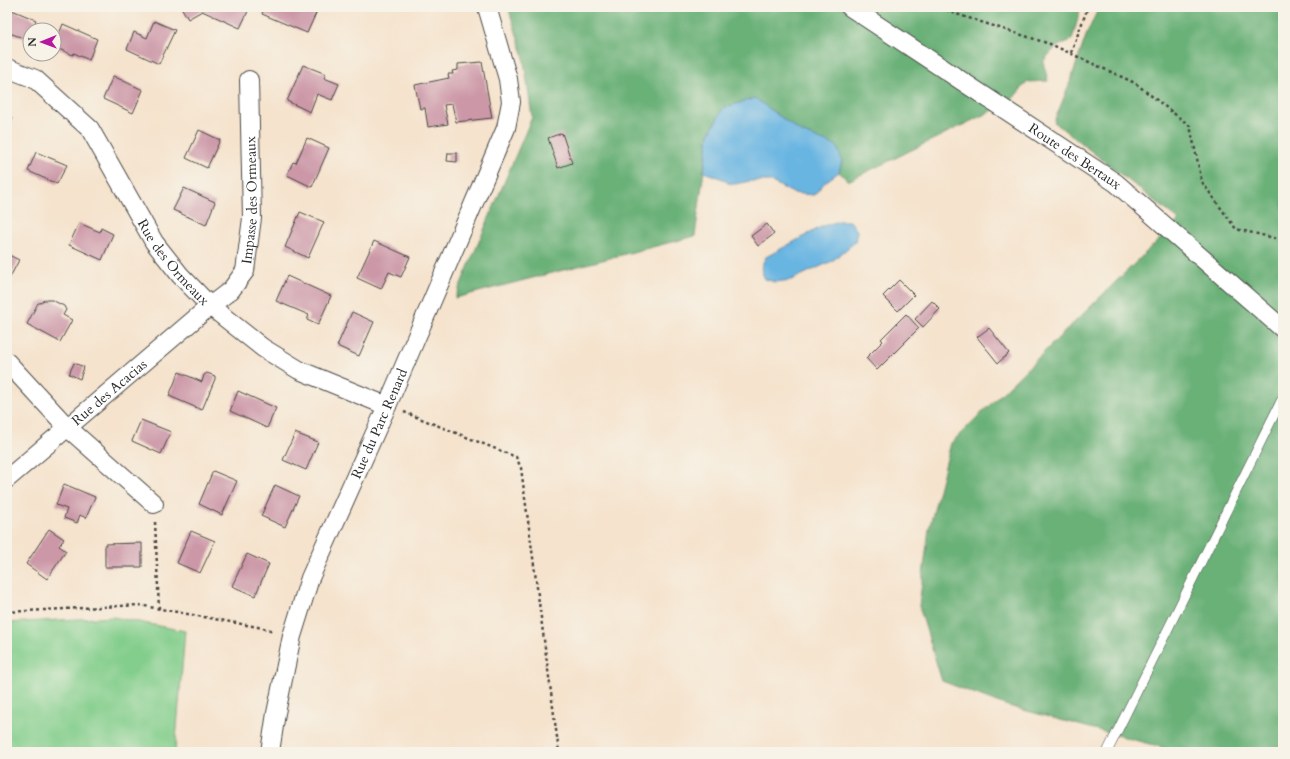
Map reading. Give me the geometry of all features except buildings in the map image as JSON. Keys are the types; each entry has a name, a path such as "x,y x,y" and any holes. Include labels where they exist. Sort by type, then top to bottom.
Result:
{"street":[{"name":"Rue du Parc Renard","path":"270,752 276,713 292,636 310,578 388,406 506,128 511,102 508,79 488,7"},
{"name":"Route des Bertaux","path":"850,7 1116,183 1283,329"},
{"name":"Rue des Ormeaux","path":"7,68 35,79 90,129 154,242 180,275 210,306 264,348 298,370 388,406"},
{"name":"Impasse des Ormeaux","path":"210,306 231,290 245,271 252,218 249,80"},
{"name":"Rue des Acacias","path":"7,479 210,306"},
{"path":"7,362 68,428 154,504"}],"lane":[{"path":"1107,752 1283,397"}],"path":[{"path":"941,7 953,13 1050,44 1135,83 1190,126 1202,182 1236,229 1283,240"},
{"path":"1071,54 1088,7"},
{"path":"388,406 516,457 521,468 559,752"},
{"path":"154,504 159,609"},
{"path":"7,612 138,605 263,628 292,636"}],"green space":[{"path":"508,7 1081,7 1072,40 1055,48 1043,62 1048,81 1027,82 1010,102 848,181 839,172 842,161 837,146 801,132 755,98 723,108 709,134 695,236 455,298 532,117 523,54"},
{"path":"1099,7 1283,7 1283,752 1179,752 1005,705 942,681 919,606 929,529 951,443 1179,220 1054,122 1086,36"},
{"path":"113,617 185,631 175,752 7,752 7,623"}],"water":[{"path":"755,98 801,132 837,146 842,161 839,172 825,182 814,195 793,193 770,181 750,181 735,184 728,183 723,179 704,172 709,134 723,108"},
{"path":"839,221 850,221 857,231 855,242 832,261 791,280 775,282 765,279 761,268 766,257 823,226"}]}
